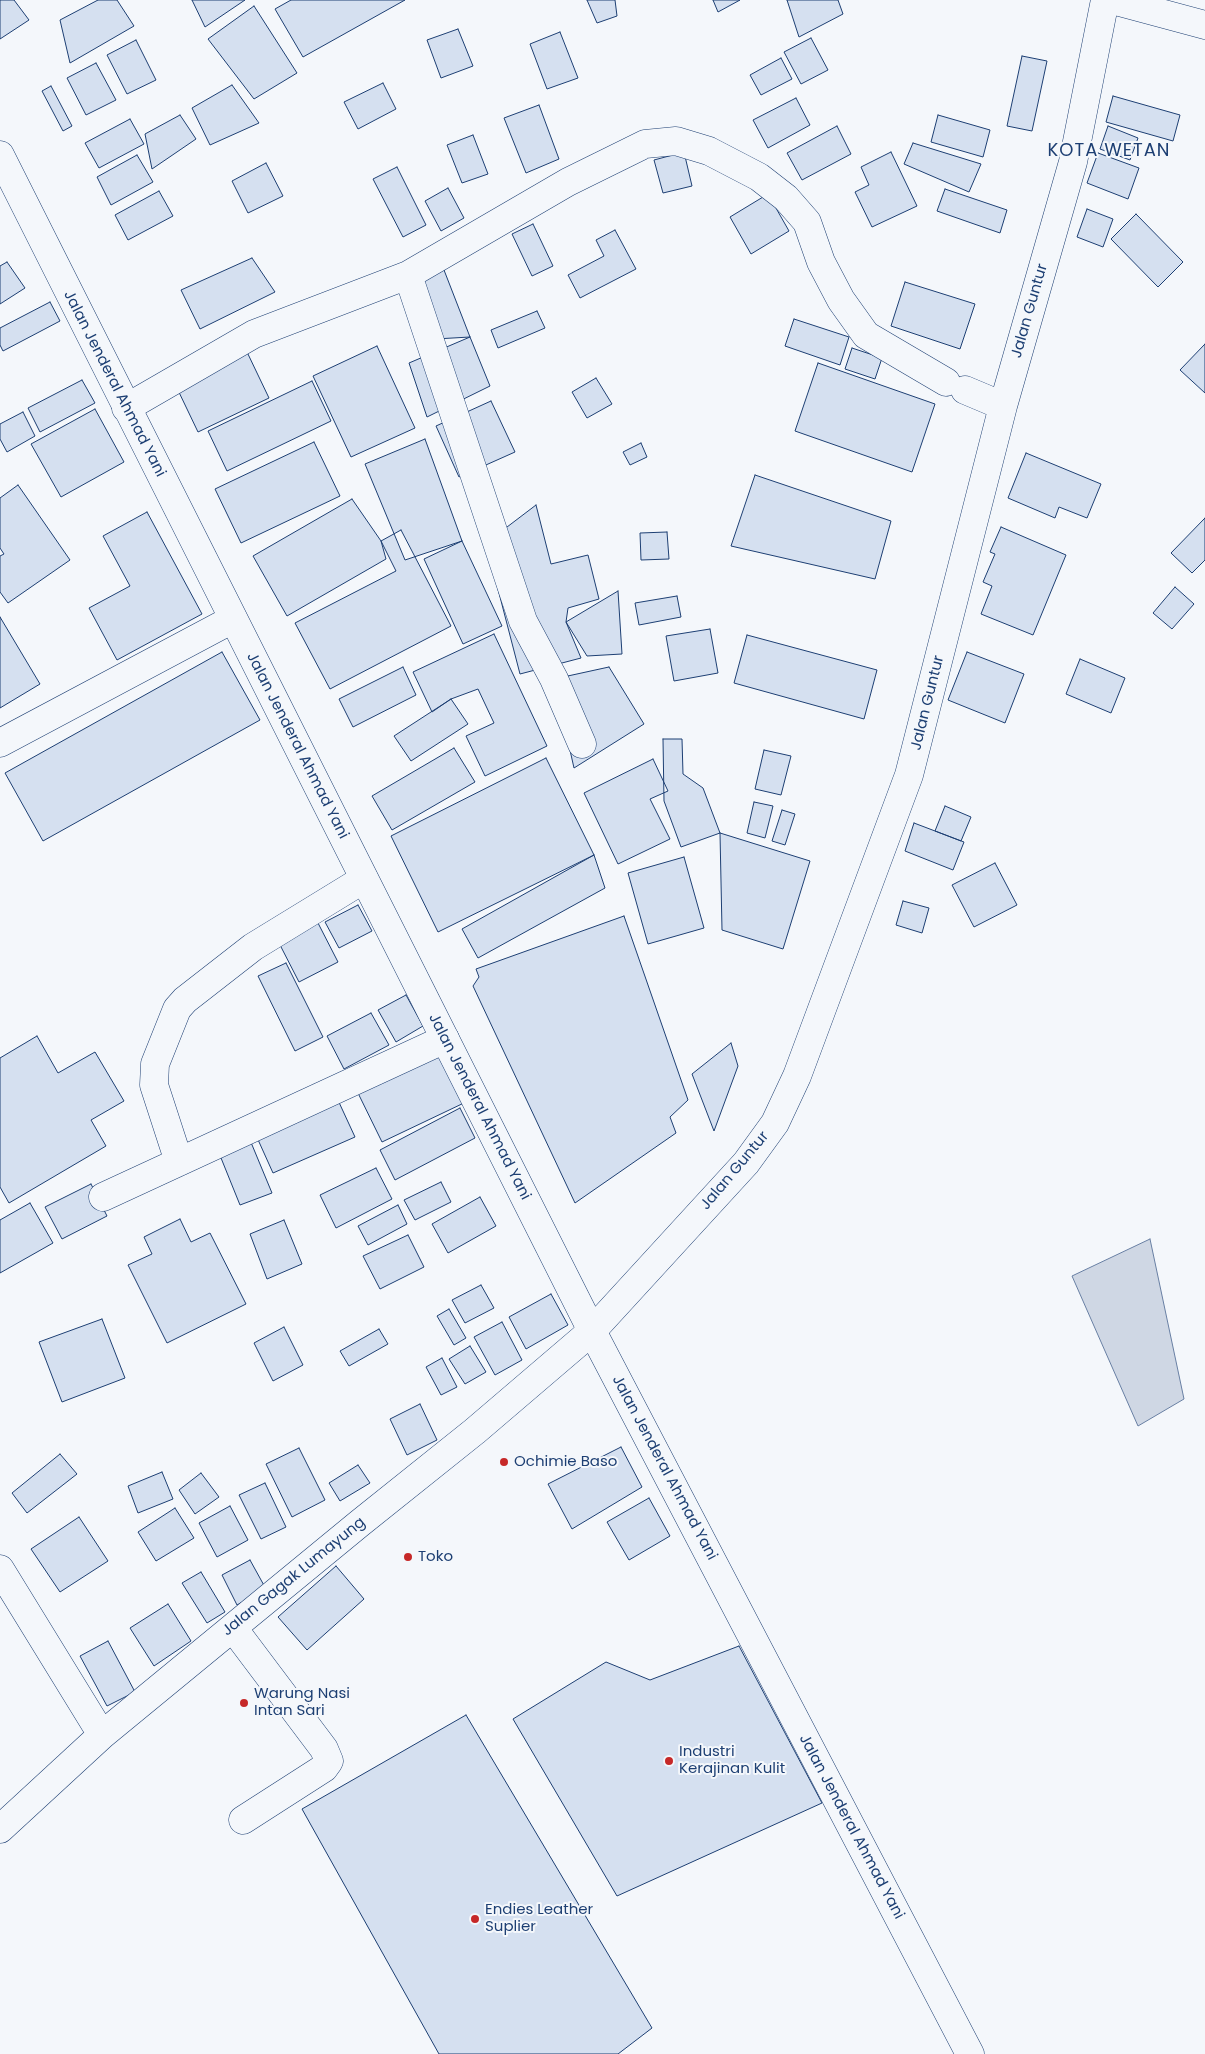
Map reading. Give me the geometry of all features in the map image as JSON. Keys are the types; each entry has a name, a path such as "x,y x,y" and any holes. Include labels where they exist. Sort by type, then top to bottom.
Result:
{"street":[{"name":"Jalan Guntur","path":"592,1331 746,1163 775,1123 797,1076 909,775 1003,406 1073,162 1105,0"},
{"path":"1112,0 1205,25"},
{"path":"126,408 254,334 408,275 568,182 645,144 676,141 709,151 759,177 786,198 807,222 822,262 841,300 866,335 955,386 1003,406"},
{"name":"Jalan Jenderal Ahmad Yani","path":"0,155 592,1331 970,2054"},
{"path":"408,275 523,621 554,679 582,744"},
{"path":"0,743 232,619"},
{"path":"179,1162 154,1085 155,1064 177,1008 253,947 364,880"},
{"path":"103,1197 445,1039"},
{"name":"Jalan Gagak Lumayung","path":"0,1829 102,1736 475,1431 592,1331"},
{"path":"0,1569 102,1736"},
{"path":"233,1628 324,1749 328,1761 324,1768 243,1820"}],"shaded area":[{"path":"1150,1239 1184,1399 1138,1426 1072,1276"}],"building":[{"path":"0,0 14,0 29,20 0,39"},
{"path":"98,0 117,0 134,26 70,63 60,20"},
{"path":"192,0 245,0 205,27"},
{"path":"291,0 405,0 303,57 275,9"},
{"path":"587,0 615,0 617,16 597,23"},
{"path":"713,0 740,0 718,12"},
{"path":"787,0 838,0 843,14 799,37"},
{"path":"254,6 297,73 254,99 208,39"},
{"path":"458,29 473,66 441,78 427,40"},
{"path":"560,32 578,78 547,89 530,44"},
{"path":"811,38 828,70 801,84 784,52"},
{"path":"136,40 156,80 127,94 107,55"},
{"path":"1022,56 1047,61 1032,131 1007,126"},
{"path":"781,58 792,79 761,95 750,75"},
{"path":"96,63 116,100 86,115 67,78"},
{"path":"383,83 396,109 358,129 344,102"},
{"path":"232,85 259,123 210,145 192,108"},
{"path":"51,86 72,126 63,131 42,91"},
{"path":"1113,96 1180,115 1173,141 1106,122"},
{"path":"796,98 810,125 768,148 753,120"},
{"path":"539,105 559,159 526,173 504,118"},
{"path":"180,115 196,139 152,169 145,134"},
{"path":"938,115 990,130 983,157 931,142"},
{"path":"130,119 144,144 99,168 85,143"},
{"path":"837,126 851,154 802,180 787,153"},
{"path":"1108,126 1138,138 1130,160 1100,149"},
{"path":"473,135 488,174 462,183 447,145"},
{"path":"913,143 981,164 969,192 904,164"},
{"path":"684,152 692,186 663,193 654,160"},
{"path":"891,152 917,206 872,227 855,192 869,185 861,167"},
{"path":"1098,153 1139,168 1128,199 1087,183"},
{"path":"137,155 153,182 111,205 97,177"},
{"path":"266,163 283,196 248,213 232,181"},
{"path":"397,167 426,225 403,237 373,179"},
{"path":"448,188 464,218 441,231 425,201"},
{"path":"945,189 1007,210 1000,233 937,211"},
{"path":"159,191 173,216 128,240 115,215"},
{"path":"768,194 789,231 751,254 730,217"},
{"path":"1087,209 1113,219 1103,247 1077,237"},
{"path":"1136,214 1183,262 1158,287 1111,239"},
{"path":"533,224 553,266 532,276 512,234"},
{"path":"615,230 636,269 580,298 568,275 604,256 596,240"},
{"path":"252,258 275,292 200,329 181,290"},
{"path":"7,262 25,288 0,304 0,266"},
{"path":"444,270 470,337 418,340 400,279"},
{"path":"905,282 975,304 960,349 891,326"},
{"path":"50,302 60,321 3,351 0,345 0,328"},
{"path":"537,311 545,328 498,348 491,330"},
{"path":"794,319 849,337 840,365 785,346"},
{"path":"470,337 490,386 427,417 409,363"},
{"path":"1205,344 1205,393 1180,370"},
{"path":"377,346 415,428 351,457 313,376"},
{"path":"852,348 882,358 875,379 845,369"},
{"path":"247,352 269,398 198,432 176,386"},
{"path":"818,363 935,404 912,472 795,431"},
{"path":"596,378 612,404 587,418 572,392"},
{"path":"82,380 95,403 40,432 28,408"},
{"path":"312,381 331,421 227,471 208,431"},
{"path":"491,401 515,452 459,477 436,426"},
{"path":"95,409 124,462 61,497 31,444"},
{"path":"23,412 35,436 7,452 0,439 0,424"},
{"path":"425,439 462,541 405,560 365,464"},
{"path":"314,442 340,496 241,543 215,489"},
{"path":"641,443 647,457 630,465 623,452"},
{"path":"1026,453 1101,484 1087,518 1059,507 1055,518 1008,498"},
{"path":"755,475 891,521 875,579 731,546"},
{"path":"18,485 70,560 8,603 0,592 0,556 4,554 0,548 0,498"},
{"path":"352,499 381,541 386,559 287,616 253,556"},
{"path":"536,505 551,564 588,555 599,599 568,608 566,622 581,658 520,674 486,543"},
{"path":"147,512 202,614 117,660 89,608 130,586 103,536"},
{"path":"1205,518 1205,560 1192,573 1171,553"},
{"path":"1001,527 1066,555 1033,635 981,614 992,586 983,582 995,554 990,552"},
{"path":"401,530 451,626 330,689 295,623 396,571 381,541"},
{"path":"667,532 669,559 641,560 640,533"},
{"path":"462,541 502,626 463,644 424,559"},
{"path":"1175,587 1194,604 1172,629 1153,613"},
{"path":"618,591 622,654 587,656 566,622"},
{"path":"677,596 681,617 639,625 635,603"},
{"path":"0,617 40,684 0,708"},
{"path":"710,629 718,673 674,681 666,636"},
{"path":"494,634 547,746 485,776 466,736 494,723 478,689 451,699 432,712 413,672"},
{"path":"747,635 877,670 864,719 734,683"},
{"path":"222,652 260,720 43,841 5,773"},
{"path":"967,652 1024,674 1005,723 948,700"},
{"path":"1080,659 1125,678 1111,713 1066,694"},
{"path":"403,667 416,695 353,727 339,699"},
{"path":"609,667 644,724 574,768 554,679"},
{"path":"451,699 468,724 411,761 394,736"},
{"path":"663,739 682,739 683,774 703,788 720,833 681,847 664,801"},
{"path":"454,748 475,782 392,830 372,796"},
{"path":"764,750 791,756 781,795 755,789"},
{"path":"546,758 594,855 438,932 391,836"},
{"path":"653,759 668,791 650,799 670,839 618,864 584,793"},
{"path":"754,802 773,806 765,838 747,833"},
{"path":"945,806 971,817 961,841 935,831"},
{"path":"782,810 795,814 785,845 772,841"},
{"path":"914,823 964,842 953,870 905,851"},
{"path":"720,833 810,861 783,949 722,930"},
{"path":"594,855 605,888 478,958 462,929"},
{"path":"684,857 704,928 648,944 628,873"},
{"path":"995,863 1017,905 974,927 952,885"},
{"path":"903,901 929,908 922,933 896,925"},
{"path":"358,905 372,931 339,948 325,922"},
{"path":"624,916 688,1100 670,1117 676,1133 575,1203 473,986 479,977 476,969"},
{"path":"318,923 338,962 299,982 279,943"},
{"path":"286,963 323,1037 295,1051 258,976"},
{"path":"406,995 423,1026 396,1042 378,1010"},
{"path":"371,1013 389,1045 344,1069 327,1036"},
{"path":"37,1036 58,1073 95,1052 124,1101 91,1120 106,1146 9,1203 0,1187 0,1058"},
{"path":"731,1043 738,1066 714,1131 692,1074"},
{"path":"440,1048 466,1102 382,1142 356,1089"},
{"path":"337,1098 355,1137 273,1173 255,1133"},
{"path":"460,1108 475,1138 395,1180 380,1150"},
{"path":"250,1140 272,1193 240,1205 219,1153"},
{"path":"376,1168 392,1199 336,1228 320,1195"},
{"path":"441,1182 451,1202 415,1220 404,1200"},
{"path":"91,1184 107,1216 62,1239 45,1207"},
{"path":"480,1197 496,1226 448,1253 432,1224"},
{"path":"30,1203 53,1243 0,1273 0,1220"},
{"path":"398,1205 407,1224 368,1245 358,1226"},
{"path":"180,1219 191,1242 210,1233 246,1304 167,1343 128,1265 152,1254 144,1237"},
{"path":"284,1220 302,1264 267,1279 250,1234"},
{"path":"408,1235 424,1267 380,1289 363,1256"},
{"path":"481,1285 494,1308 465,1323 452,1300"},
{"path":"551,1294 568,1325 526,1349 509,1317"},
{"path":"449,1309 466,1338 454,1345 437,1316"},
{"path":"102,1319 125,1378 62,1402 39,1342"},
{"path":"502,1322 522,1360 495,1375 474,1337"},
{"path":"284,1327 303,1365 273,1381 254,1343"},
{"path":"379,1329 388,1344 349,1366 340,1351"},
{"path":"470,1346 486,1372 465,1384 449,1359"},
{"path":"442,1358 457,1387 441,1395 426,1367"},
{"path":"420,1404 437,1440 407,1455 390,1419"},
{"path":"621,1447 642,1487 572,1529 548,1484"},
{"path":"299,1448 325,1500 292,1517 266,1464"},
{"path":"60,1454 77,1474 27,1513 12,1493"},
{"path":"358,1465 370,1483 340,1501 329,1483"},
{"path":"162,1472 173,1499 138,1513 128,1486"},
{"path":"201,1473 219,1497 195,1514 179,1490"},
{"path":"265,1483 286,1527 261,1539 239,1495"},
{"path":"649,1498 670,1536 629,1560 607,1522"},
{"path":"230,1506 248,1540 217,1557 199,1523"},
{"path":"175,1508 194,1538 156,1561 138,1532"},
{"path":"79,1517 108,1561 60,1592 31,1549"},
{"path":"250,1560 266,1589 237,1605 222,1575"},
{"path":"336,1566 364,1599 307,1650 278,1617"},
{"path":"201,1572 225,1612 207,1623 182,1583"},
{"path":"168,1604 191,1641 154,1666 130,1628"},
{"path":"108,1641 135,1692 107,1706 80,1656"},
{"name":"Industri Kerajinan Kulit","path":"739,1646 822,1803 617,1896 513,1719 606,1662 650,1680"},
{"name":"Endies Leather Suplier","path":"466,1715 652,2028 618,2054 439,2054 302,1809"}],"place":[{"name":"Ochimie Baso","path":"504,1462"},
{"name":"Toko","path":"408,1557"},
{"name":"Warung Nasi Intan Sari","path":"244,1703"},
{"name":"Industri Kerajinan Kulit","path":"669,1761"},
{"name":"Endies Leather Suplier","path":"475,1919"}],"district":[{"name":"KOTA WETAN","path":"1109,151"}]}
